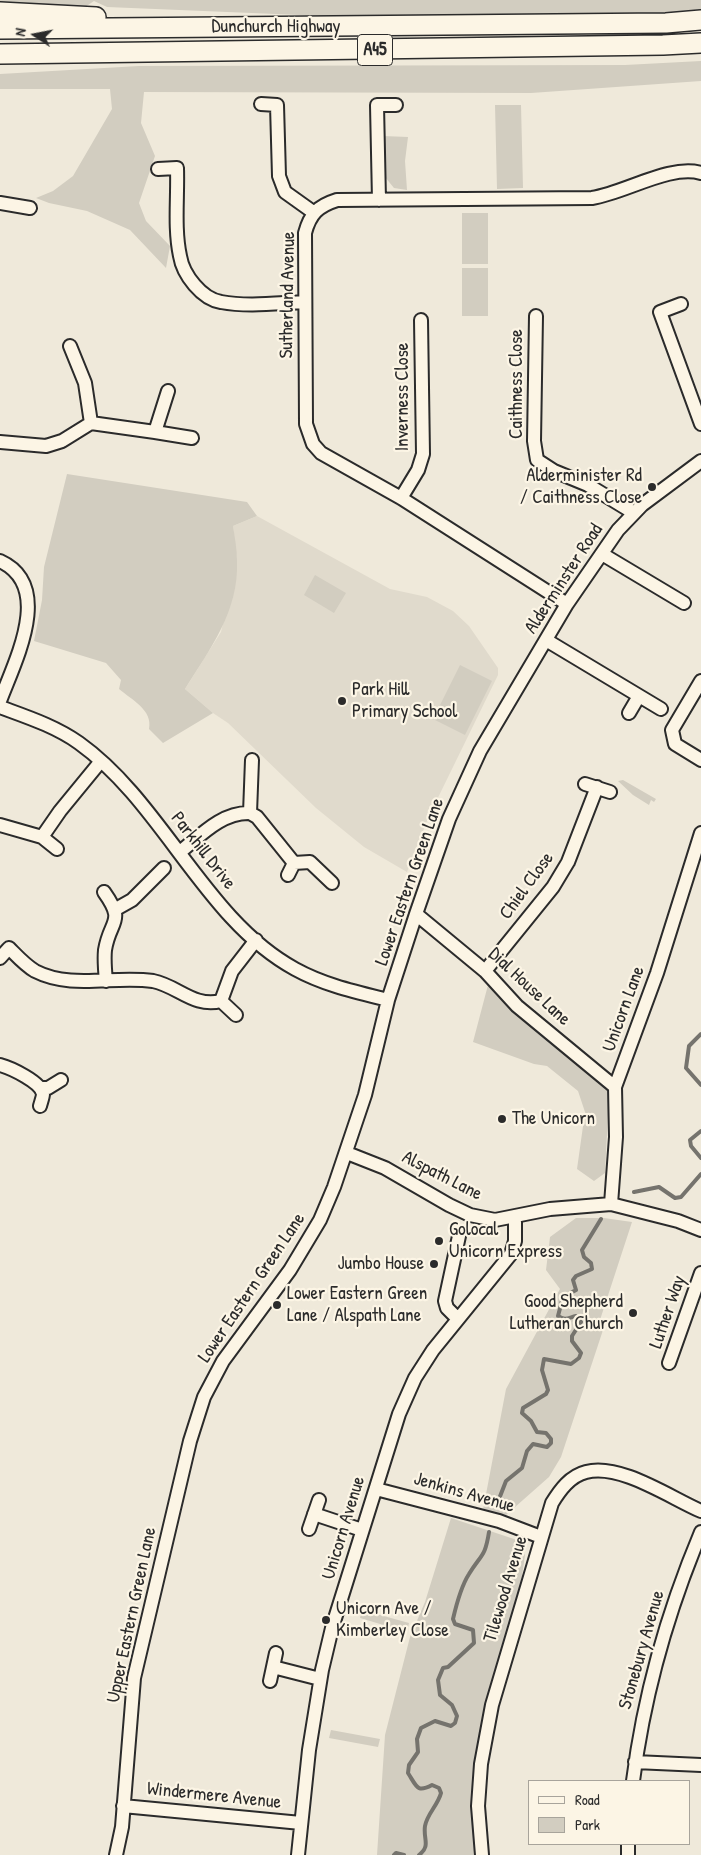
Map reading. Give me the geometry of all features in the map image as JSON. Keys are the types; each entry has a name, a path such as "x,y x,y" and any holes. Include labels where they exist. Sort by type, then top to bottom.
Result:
{"highway":[{"path":"0,12 168,21 189,28"},
{"name":"Dunchurch Highway","path":"0,29 666,23 701,20"},
{"name":"Dunchurch Highway","path":"0,54 663,46 701,43"},
{"path":"0,66 16,64 48,54"}],"street":[{"path":"261,104 277,105 279,176 285,192 313,212"},
{"path":"379,200 377,105 396,105"},
{"path":"158,169 177,168 180,256 187,273 200,291 219,302 305,302"},
{"name":"Sutherland Avenue","path":"567,604 401,498 321,453 312,444 306,424 305,233 313,212 324,204 337,200 592,198 606,196 671,173 688,171 701,173"},
{"path":"0,203 30,208"},
{"path":"681,304 660,312 701,424"},
{"name":"Caithness Close","path":"536,316 534,441 537,460 554,472 588,485 634,513"},
{"name":"Inverness Close","path":"401,498 418,470 423,454 421,320"},
{"path":"70,346 85,383 91,423"},
{"path":"155,432 168,391"},
{"path":"0,442 46,446 62,441 91,423 192,438"},
{"name":"Alderminster Road","path":"514,689 567,604 618,530 634,513 701,461"},
{"path":"602,554 668,587 684,603"},
{"path":"0,561 21,578 28,605 24,637 0,701"},
{"path":"546,640 661,708"},
{"path":"701,681 672,730 675,744 701,760"},
{"name":"Lower Eastern Green Lane","path":"198,1415 223,1361 290,1270 320,1220 347,1153 365,1095 388,1000 449,819 480,751 514,689"},
{"path":"629,713 639,696"},
{"name":"Parkhill Drive","path":"0,706 61,732 101,761 148,811 218,900 256,940 280,960 302,972 339,987 388,1000"},
{"path":"250,813 252,760"},
{"path":"42,837 60,811 101,761"},
{"name":"Chiel Close","path":"485,971 553,887 568,862 591,785 610,792"},
{"path":"180,852 213,825 229,816 250,813 257,817 294,863"},
{"path":"0,825 42,837 57,849"},
{"name":"Unicorn Lane","path":"617,1205 615,1087 657,973 701,833"},
{"path":"294,863 310,862 332,882"},
{"path":"288,875 294,863"},
{"path":"116,909 132,900 164,868"},
{"path":"104,892 116,909 116,917 105,952 106,981"},
{"name":"Dial House Lane","path":"416,914 485,971 517,1006 615,1087"},
{"path":"221,1001 232,971 256,940"},
{"path":"0,958 4,944 34,970 44,974 64,979 154,982 178,990 198,1002 221,1001"},
{"path":"221,1001 236,1015"},
{"path":"0,1065 20,1073 40,1088 43,1094 40,1106"},
{"path":"40,1088 48,1088 61,1080"},
{"name":"Alspath Lane","path":"347,1153 385,1168 449,1206 470,1215 496,1220 515,1218 550,1209 617,1205 678,1221 701,1230"},
{"name":"Unicorn Avenue","path":"298,1855 309,1750 320,1678 332,1628 406,1396 433,1350 511,1254 515,1241 515,1218"},
{"path":"458,1319 447,1308 445,1301 459,1236"},
{"name":"Luther Way","path":"669,1363 701,1273"},
{"name":"Upper Eastern Green Lane","path":"116,1855 123,1806 134,1678 198,1415"},
{"name":"Tilewood Avenue","path":"482,1855 478,1806 481,1764 488,1724 497,1687 552,1502 561,1488 584,1473 610,1472 624,1475 701,1511"},
{"name":"Jenkins Avenue","path":"376,1489 499,1521 541,1537"},
{"path":"309,1529 319,1500"},
{"path":"314,1514 362,1530"},
{"name":"Stonebury Avenue","path":"633,1780 648,1690 666,1624 701,1532"},
{"path":"270,1681 276,1653"},
{"path":"273,1667 320,1678"},
{"path":"635,1762 701,1765"},
{"name":"Windermere Avenue","path":"123,1806 301,1823"}],"shaded area":[{"name":"Park Hill Primary School","path":"257,516 390,589 427,597 453,611 469,626 498,668 498,675 429,816 407,872 364,847 316,808 228,723 185,689 221,632 237,562 233,526"}],"green space":[{"path":"0,0 701,0 701,13 396,19 107,7 94,1 79,11 0,6"},
{"path":"701,61 701,81 531,93 144,92 141,123 155,156 139,203 146,221 170,246 166,268 130,230 87,211 49,203 36,198 53,191 73,176 112,109 110,89 0,89 0,74 139,66 625,65"},
{"path":"495,105 521,105 523,188 497,189"},
{"path":"383,136 408,137 405,161 407,190 394,188 385,177"},
{"path":"462,213 488,213 488,264 462,264"},
{"path":"462,268 488,268 488,316 462,316"},
{"path":"67,474 247,502 257,516 233,526 237,561 236,579 228,613 213,644 185,689 213,713 163,743 149,729 148,716 145,711 119,689 121,680 106,663 34,641 42,600 44,567"},
{"path":"315,575 346,593 334,613 304,595"},
{"path":"460,665 492,681 465,735 433,719"},
{"path":"623,780 656,799 654,802 651,800 649,805 633,795 618,781"},
{"path":"488,985 603,1082 609,1094 605,1173 594,1181 577,1169 585,1112 578,1091 547,1066 534,1064 473,1042"},
{"path":"576,1218 604,1218 632,1222 599,1323 604,1327 561,1457 549,1477 506,1515 483,1510 506,1389 560,1289 546,1270 550,1237"},
{"path":"451,1518 517,1540 525,1555 521,1583 486,1702 473,1786 477,1855 377,1855 385,1735 410,1637 425,1602"},
{"path":"362,1610 409,1623 407,1632 360,1618"},
{"path":"331,1730 380,1739 378,1747 329,1738"}],"waterway":[{"path":"701,1034 689,1046 686,1068 701,1085"},
{"path":"701,1131 690,1140 691,1146 701,1158"},
{"path":"634,1192 659,1187 675,1198 681,1197 701,1174"},
{"path":"499,1499 506,1481 522,1468 527,1451 533,1444 547,1447 551,1443 551,1439 546,1433 537,1432 531,1421 522,1413 523,1408 546,1394 548,1390 542,1370 544,1359 571,1364 579,1358 581,1353 572,1341 572,1336 581,1322 576,1316 565,1319 558,1316 563,1297 576,1290 573,1280 576,1276 592,1269 591,1263 584,1257 582,1250 601,1219"},
{"path":"419,1855 423,1852 426,1845 426,1822 441,1793 439,1788 432,1785 423,1788 418,1787 408,1773 409,1765 418,1752 417,1739 421,1728 435,1721 451,1726 455,1723 457,1716 452,1705 440,1695 438,1680 443,1668 448,1667 474,1643 473,1630 455,1624 453,1619 464,1584 484,1551 489,1532"},
{"path":"394,1855 396,1853 404,1855"}],"place":[{"name":"Alderminister Rd / Caithness Close","path":"652,487"},
{"name":"Park Hill Primary School","path":"342,701"},
{"name":"The Unicorn","path":"502,1119"},
{"name":"Golocal Unicorn Express","path":"439,1241"},
{"name":"Jumbo House","path":"434,1264"},
{"name":"Lower Eastern Green Lane / Alspath Lane","path":"277,1305"},
{"name":"Good Shepherd Lutheran Church","path":"633,1313"},
{"name":"Unicorn Ave / Kimberley Close","path":"326,1620"}]}
